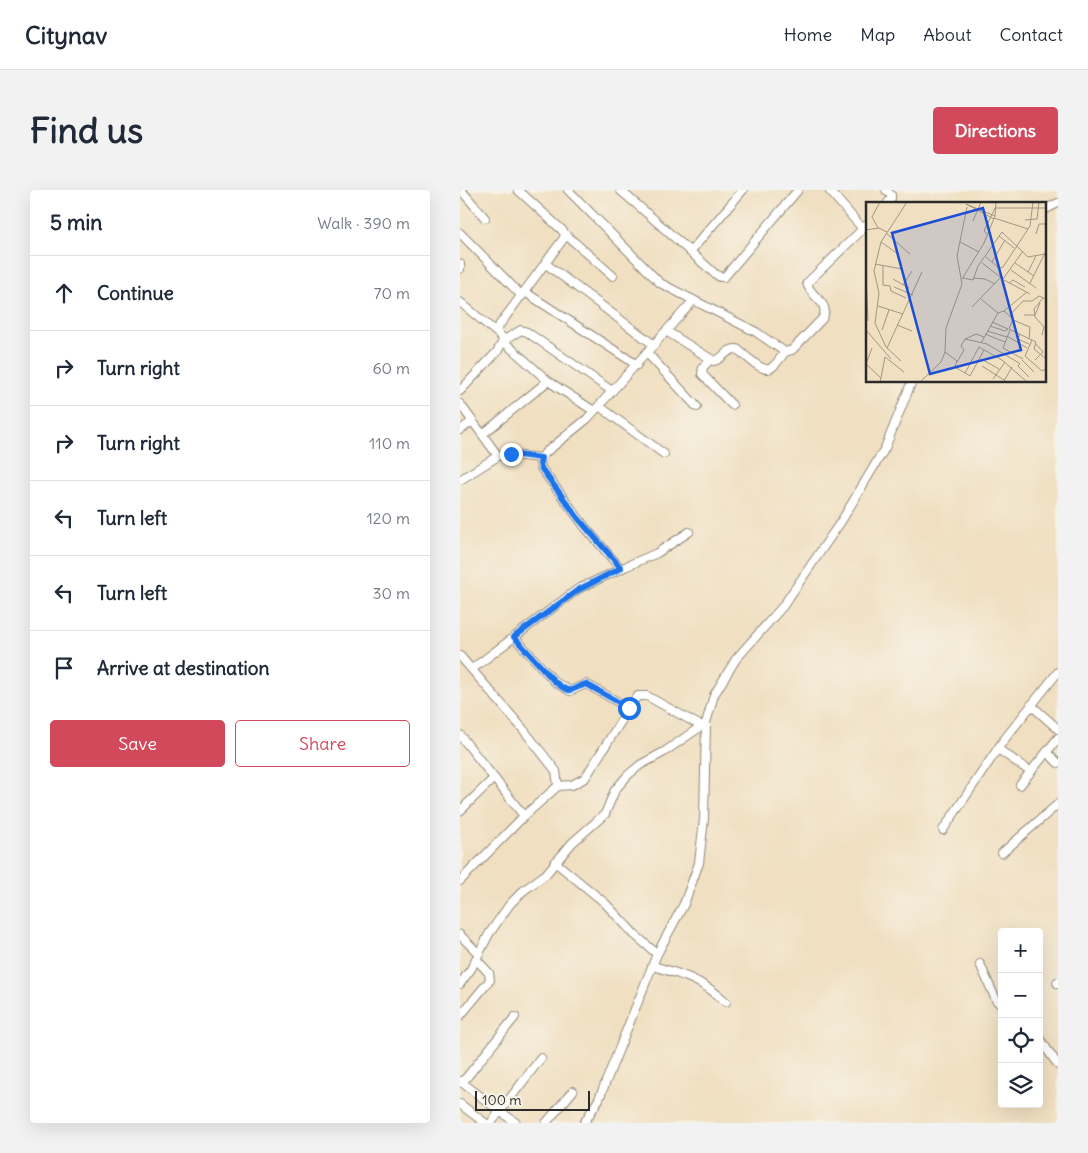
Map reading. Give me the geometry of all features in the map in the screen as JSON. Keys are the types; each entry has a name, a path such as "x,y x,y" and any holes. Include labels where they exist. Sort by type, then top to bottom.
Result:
{"street":[{"path":"461,190 486,218"},
{"path":"518,190 613,276"},
{"path":"568,190 660,283 756,332 785,352"},
{"path":"620,190 717,276 724,277 798,190"},
{"path":"690,252 743,190"},
{"path":"666,331 710,360 718,360 731,349 737,349 759,367 767,370 785,352 792,350 825,314 826,310 807,287 809,280 865,227 829,190"},
{"path":"886,190 891,195 889,202"},
{"path":"1046,209 1058,203"},
{"path":"460,233 524,294 637,364"},
{"path":"495,332 546,264 565,234"},
{"path":"460,264 460,269"},
{"path":"546,264 654,345"},
{"path":"621,568 578,518 541,468 541,458 596,409 693,301"},
{"path":"460,302 502,337 503,341 548,381 596,409 664,454"},
{"path":"461,388 497,352 503,341 521,330 527,332 612,391"},
{"path":"647,353 697,407"},
{"path":"710,360 703,367 702,374 732,405"},
{"path":"483,434 548,381"},
{"path":"584,1123 599,1099 657,954 684,904 701,855 704,819 703,724 714,695 736,659 783,606 842,520 885,448 912,382"},
{"path":"460,404 498,456"},
{"path":"460,430 473,421"},
{"path":"460,480 498,456 511,454 541,458"},
{"path":"472,669 578,590 621,568 657,553 689,532"},
{"path":"514,637 562,688 575,690 586,684 629,708"},
{"path":"460,656 523,729 556,771 558,786"},
{"path":"943,830 998,749 1058,672"},
{"path":"460,881 524,816 558,786 572,785 585,778 635,699 643,695 703,724"},
{"path":"1031,705 1058,730"},
{"path":"460,984 467,976 489,934 510,904 546,874 572,843 605,814 615,790 628,775 640,765 671,747 703,724"},
{"path":"460,735 524,816"},
{"path":"1020,784 1058,738"},
{"path":"998,749 1031,772"},
{"path":"1047,752 1058,763"},
{"path":"460,811 494,778"},
{"path":"1002,853 1058,804"},
{"path":"555,862 605,903 634,934 657,954"},
{"path":"460,935 489,973 490,980 460,1016"},
{"path":"980,964 998,1002"},
{"path":"653,966 698,981 710,988 726,1002"},
{"path":"515,1017 461,1082 516,1123"},
{"path":"1043,1044 1058,1065"},
{"path":"491,1123 499,1110 541,1058"},
{"path":"546,1123 572,1091"},
{"path":"460,1104 485,1123"}],"route":[{"path":"511,454 541,458 541,468 578,518 621,568 578,590 514,637 562,688 570,691 583,684 590,685 629,708"}]}
